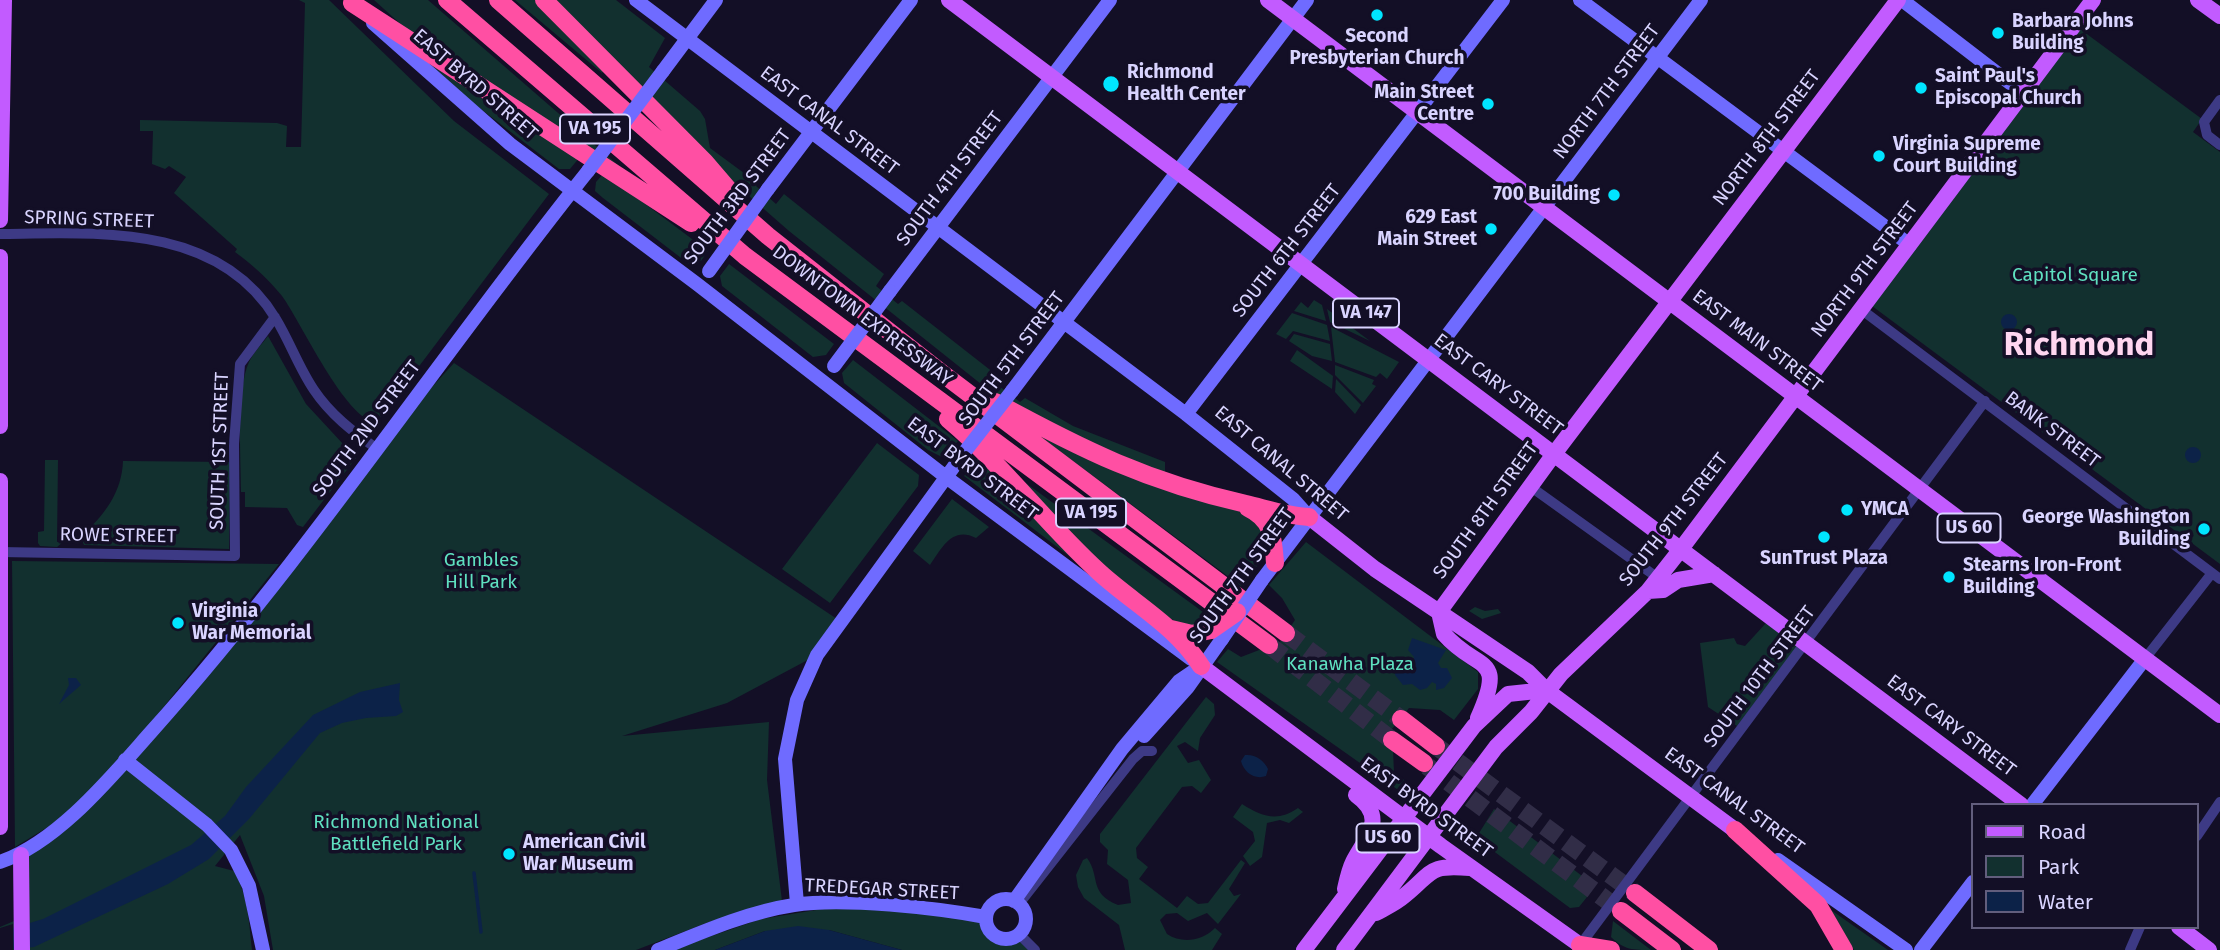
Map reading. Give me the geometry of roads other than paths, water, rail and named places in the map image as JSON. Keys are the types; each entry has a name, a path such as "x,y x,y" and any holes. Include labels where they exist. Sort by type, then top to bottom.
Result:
{"highway":[{"name":"DOWNTOWN EXPRESSWAY","path":"447,0 745,256 1269,645"},
{"name":"DOWNTOWN EXPRESSWAY","path":"498,0 768,236 943,374 1286,633"},
{"path":"544,0 705,162 768,236"},
{"path":"351,1 397,29 445,66 745,256"},
{"path":"943,374 1083,450 1153,479 1231,501 1309,517"},
{"path":"913,380 925,400 1017,485 1099,572 1171,629 1201,666"},
{"path":"1231,501 1266,519 1273,538 1275,563"},
{"path":"1171,629 1192,634 1216,634 1237,612"},
{"path":"1401,719 1436,746"},
{"path":"1392,740 1424,763"},
{"path":"1735,830 1818,905 1844,950"},
{"path":"1635,894 1709,950"},
{"path":"1653,908 1724,950"},
{"path":"1621,911 1672,950"},
{"path":"1581,948 1611,950"}],"main road":[{"path":"0,220 4,0"},
{"name":"EAST CARY STREET","path":"949,0 2018,803"},
{"name":"EAST MAIN STREET","path":"1268,0 2220,715"},
{"name":"NORTH 8TH STREET","path":"1669,301 1900,0"},
{"name":"NORTH 9TH STREET","path":"1795,397 2093,0"},
{"path":"2199,0 2220,16"},
{"path":"0,257 0,426"},
{"name":"SOUTH 8TH STREET","path":"1439,612 1669,301"},
{"name":"SOUTH 9TH STREET","path":"1344,950 1496,747 1531,712 1546,690 1653,584 1795,397"},
{"path":"0,481 0,827"},
{"name":"EAST CANAL STREET","path":"1309,517 1375,569 1528,672 1546,690 1735,830"},
{"path":"1653,584 1664,590 1678,580 1714,573"},
{"name":"US 60","path":"1304,950 1474,726 1490,691 1491,678 1483,663 1444,634 1439,612"},
{"name":"EAST BYRD STREET","path":"1201,666 1581,948"},
{"path":"1474,726 1508,694 1546,690"},
{"path":"1337,769 1340,782 1370,807 1372,822 1368,838 1352,863 1341,901"},
{"path":"21,855 22,950"},
{"path":"1367,918 1405,896 1431,871 1448,866 1471,868"},
{"path":"2182,929 2209,950"}],"street":[{"name":"EAST CANAL STREET","path":"636,0 1186,414 1293,499 1309,517"},
{"name":"SOUTH 2ND STREET","path":"0,862 21,855 43,839 125,760 240,629 716,0"},
{"name":"SOUTH 3RD STREET","path":"697,284 911,0"},
{"name":"SOUTH 4TH STREET","path":"822,382 1110,0"},
{"name":"SOUTH 5TH STREET","path":"797,904 785,759 797,700 817,655 963,454 1307,0"},
{"name":"SOUTH 6TH STREET","path":"1186,414 1503,0"},
{"path":"1580,0 1781,152 1910,245"},
{"name":"NORTH 7TH STREET","path":"1545,208 1701,0"},
{"path":"1900,0 2023,93"},
{"name":"EAST BYRD STREET","path":"351,1 467,109 571,191 697,284 946,477 1201,666"},
{"path":"2220,100 2204,122 2207,135 2220,145"},
{"name":"SOUTH 7TH STREET","path":"1237,612 1545,208"},
{"name":"SPRING STREET","path":"0,234 116,235 182,245 234,273 275,317 314,390 333,414 376,448"},
{"name":"BANK STREET","path":"1862,310 2216,576"},
{"name":"SOUTH 1ST STREET","path":"235,556 234,444 240,364 275,317"},
{"name":"SOUTH 10TH STREET","path":"1581,948 1985,401"},
{"path":"1531,487 1653,584"},
{"name":"ROWE STREET","path":"0,552 235,556"},
{"path":"2034,803 2144,660 2216,576"},
{"name":"SOUTH 7TH STREET","path":"1017,902 1122,749 1179,681 1201,666 1216,634"},
{"path":"1017,902 1133,758 1142,751 1152,751"},
{"path":"125,760 207,825 230,850 249,886 263,950"},
{"path":"2199,833 2220,802"},
{"name":"EAST CANAL STREET","path":"1735,830 1906,950"},
{"path":"1921,950 1972,883"},
{"path":"996,901 1017,902 1025,916 1019,934 1007,939 997,937 989,930 986,916 996,901"},
{"name":"TREDEGAR STREET","path":"658,950 739,919 797,904 853,904 986,916"},
{"path":"2130,950 2139,929"},
{"path":"1019,934 1035,950"}],"water":[{"path":"2009,314 2015,316 2015,328 2009,330 2003,328 2001,322 2003,316"},
{"path":"2193,447 2199,449 2199,461 2193,463 2187,461 2185,455 2187,449"},
{"path":"1412,638 1446,650 1438,663 1441,668 1447,668 1452,678 1444,688 1436,690 1436,684 1432,682 1427,688 1420,690 1412,684 1403,685 1395,675 1396,657 1411,663 1414,657 1408,650"},
{"path":"68,678 76,678 81,685 59,704 69,685"},
{"path":"400,683 399,700 403,712 396,716 342,723 320,733 249,819 209,859 168,884 34,947 0,950 0,932 43,919 191,845 225,816 246,787 313,715 360,692"},
{"path":"1245,755 1259,758 1264,763 1268,769 1266,776 1258,777 1247,772 1241,761"},
{"path":"798,926 829,930 902,950 715,950 765,931"}],"waterway":[{"path":"474,873 481,932"}],"tunnel":[{"path":"1286,633 1401,719"},
{"path":"1269,645 1392,740"},
{"path":"1436,746 1635,893"},
{"path":"1427,766 1621,911"}],"place":[{"name":"Second Presbyterian Church","path":"1377,15"},
{"name":"Barbara Johns Building","path":"1998,33"},
{"name":"Richmond Health Center","path":"1111,84"},
{"name":"Saint Paul's Episcopal Church","path":"1921,88"},
{"name":"Main Street Centre","path":"1488,104"},
{"name":"Virginia Supreme Court Building","path":"1879,156"},
{"name":"700 Building","path":"1614,195"},
{"name":"629 East Main Street","path":"1491,229"},
{"name":"YMCA","path":"1847,510"},
{"name":"George Washington Building","path":"2204,529"},
{"name":"SunTrust Plaza","path":"1824,537"},
{"name":"Stearns Iron-Front Building","path":"1949,577"},
{"name":"Virginia War Memorial","path":"178,623"},
{"name":"American Civil War Museum","path":"509,854"}],"district":[{"name":"Richmond","path":"2079,346"}],"park label":[{"name":"Capitol Square","path":"2075,276"},
{"name":"Gambles Hill Park","path":"481,572"},
{"name":"Kanawha Plaza","path":"1350,665"},
{"name":"Richmond National Battlefield Park","path":"396,834"}]}
